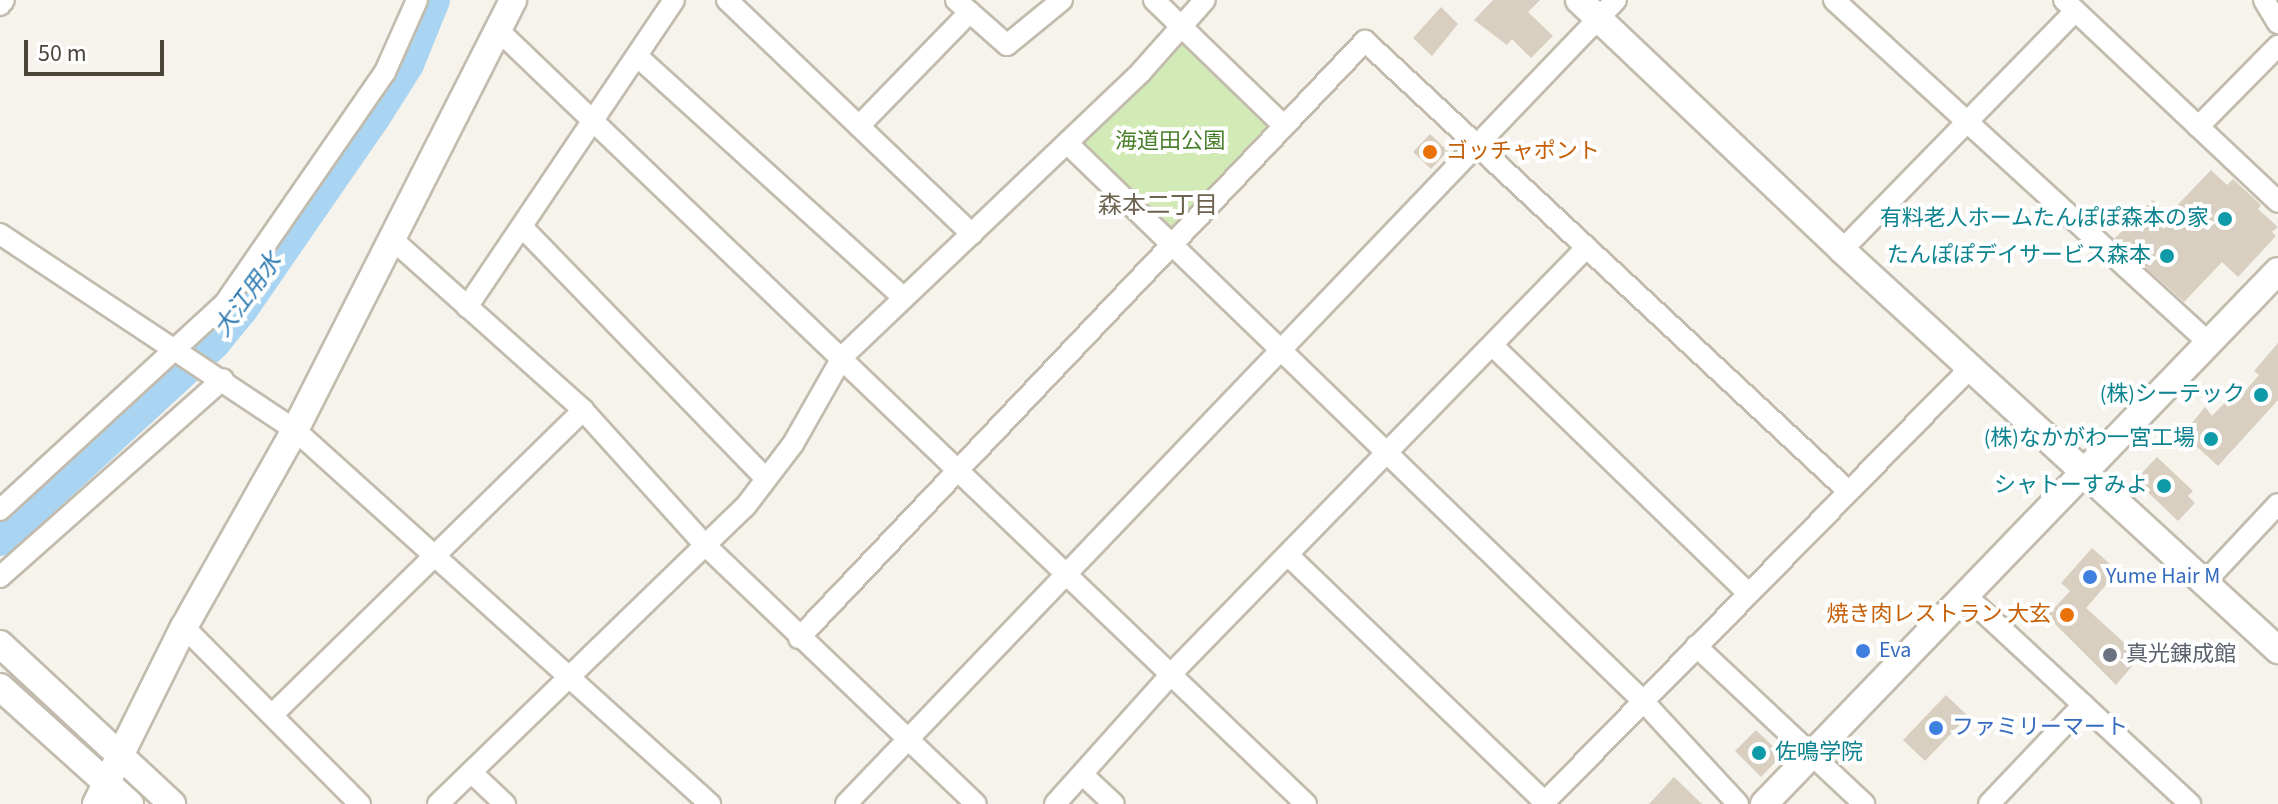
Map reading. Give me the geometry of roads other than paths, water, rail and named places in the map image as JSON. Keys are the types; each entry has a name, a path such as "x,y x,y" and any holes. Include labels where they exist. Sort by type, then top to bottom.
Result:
{"street":[{"path":"0,5 4,0"},
{"path":"0,510 179,352 225,303 385,72 417,0"},
{"path":"101,792 184,627 295,430 513,0"},
{"path":"467,307 674,0"},
{"path":"727,0 972,234"},
{"path":"859,126 963,6 1007,45 1062,0"},
{"path":"1154,0 1283,125"},
{"path":"438,804 706,546 793,444 843,356 1067,143 1205,0"},
{"path":"1834,0 2209,343"},
{"path":"2264,0 2278,23"},
{"path":"1842,250 2070,5 2278,202"},
{"path":"846,804 1282,352 1476,145 1598,6 1842,250 2278,650"},
{"path":"498,30 843,356 1306,804"},
{"path":"799,638 957,466 1365,41 1584,250 1848,491"},
{"path":"2198,127 2278,46"},
{"path":"637,56 904,298"},
{"path":"1067,143 1643,701 1738,804"},
{"path":"523,228 766,479"},
{"path":"0,234 295,430 710,804"},
{"path":"392,239 583,410 706,546 976,804"},
{"path":"1055,804 1172,673 1290,557 1584,250"},
{"path":"1764,804 2278,271"},
{"path":"1493,346 1748,593"},
{"path":"1290,557 1544,803 1970,368"},
{"path":"0,577 218,376"},
{"path":"272,715 583,410"},
{"path":"2204,583 2278,504"},
{"path":"1964,594 2190,804"},
{"path":"184,627 360,804"},
{"path":"0,644 172,804"},
{"path":"1696,646 1864,804"},
{"path":"0,687 101,792 130,804"},
{"path":"1989,804 2083,705"},
{"path":"471,772 505,804"},
{"path":"1083,775 1114,804"}],"waterway":[{"name":"大江用水","path":"0,539 214,342 241,309 407,64 433,0"}],"place":[{"name":"ゴッチャポント","path":"1430,152"},
{"name":"有料老人ホームたんぽぽ森本の家","path":"2225,219"},
{"name":"たんぽぽデイサービス森本","path":"2167,256"},
{"name":"(株)シーテック","path":"2261,395"},
{"name":"(株)なかがわ一宮工場","path":"2211,439"},
{"name":"シャトーすみよ","path":"2164,486"},
{"name":"Yume Hair M","path":"2090,577"},
{"name":"焼き肉レストラン 大玄","path":"2067,615"},
{"name":"Eva","path":"1863,651"},
{"name":"真光錬成館","path":"2110,655"},
{"name":"ファミリーマート","path":"1936,728"},
{"name":"佐鳴学院","path":"1759,753"}],"district":[{"name":"森本二丁目","path":"1158,206"}],"park label":[{"name":"海道田公園","path":"1170,142"}]}
